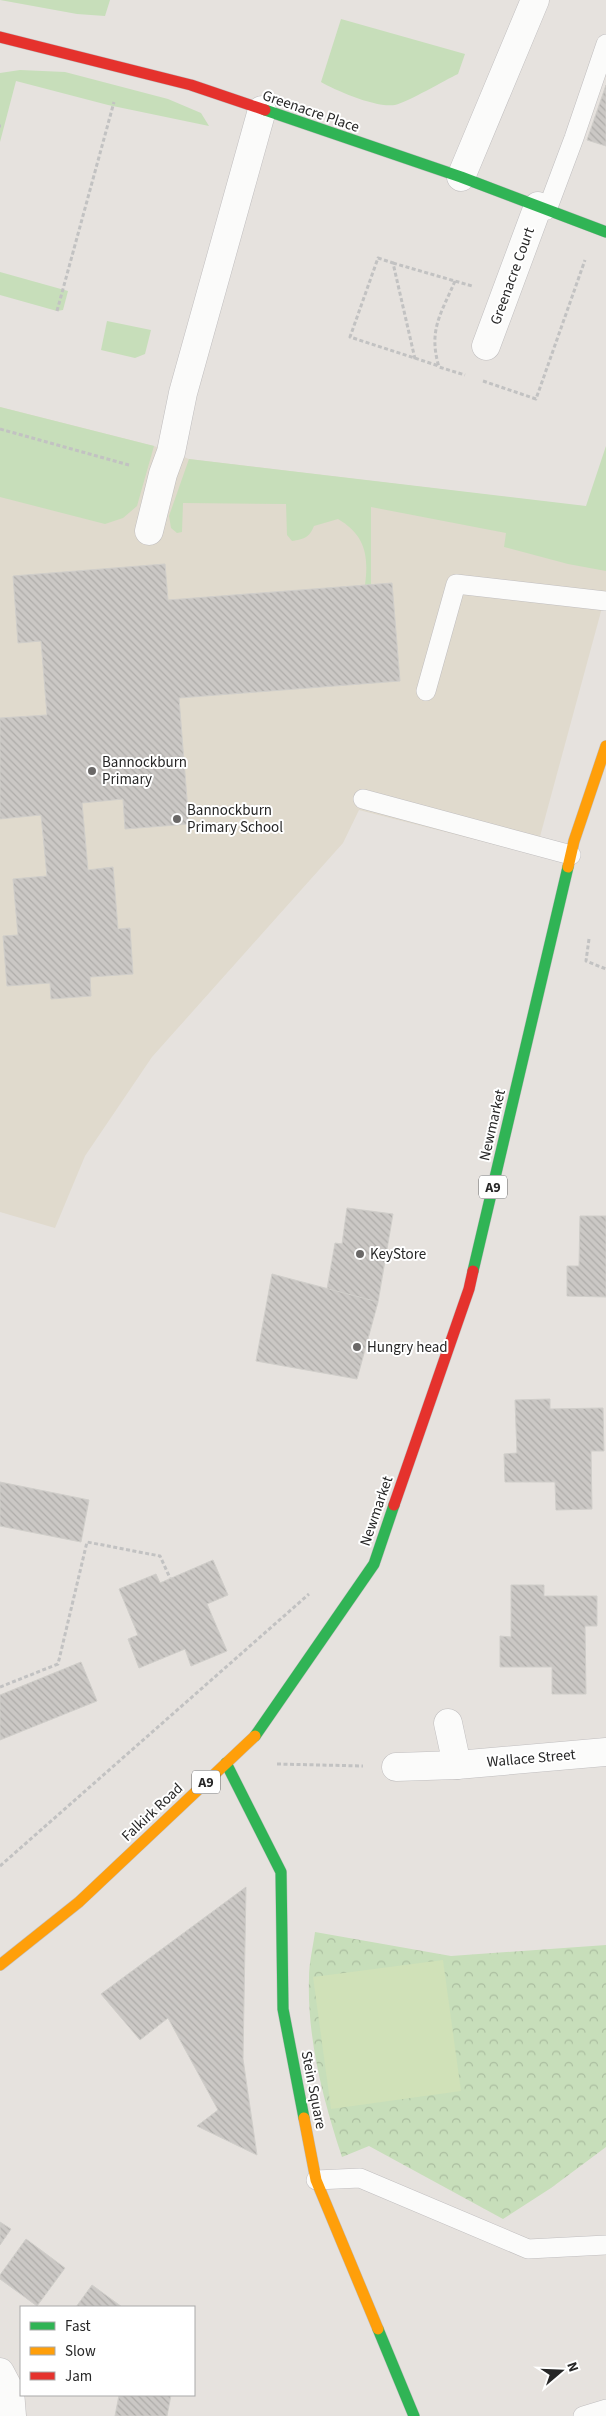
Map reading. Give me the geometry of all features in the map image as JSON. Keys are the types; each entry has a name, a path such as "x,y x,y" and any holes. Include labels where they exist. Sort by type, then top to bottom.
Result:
{"main road":[{"name":"Greenacre Place","path":"0,37 123,66 191,85 461,177 606,232"},
{"name":"Newmarket","path":"374,1564 469,1289 571,855 586,803 606,746"},
{"name":"Falkirk Road","path":"0,1965 78,1902 255,1736 374,1564"},
{"name":"Stein Square","path":"226,1763 281,1872 283,2009 316,2180 414,2416"}],"street":[{"path":"461,177 535,0"},
{"path":"149,530 163,474 171,452 183,393 262,110"},
{"name":"Greenacre Court","path":"486,346 542,208"},
{"path":"448,1723 457,1764"},
{"name":"Wallace Street","path":"396,1767 606,1752"},
{"path":"0,2372 10,2391 12,2416"}],"lane":[{"path":"542,208 574,138 606,44"},
{"path":"426,691 456,584 606,601"},
{"path":"363,799 571,855"},
{"path":"316,2180 360,2178 528,2249 606,2246"},
{"path":"583,2416 606,2409"}],"path":[{"path":"57,311 123,66"},
{"path":"439,366 350,337 378,258 473,286"},
{"path":"393,263 415,358"},
{"path":"0,430 163,474"},
{"path":"0,1687 58,1664 87,1542 160,1556 170,1578"},
{"path":"0,1866 311,1592"},
{"path":"226,1763 396,1767"}],"shaded area":[{"name":"Bannockburn Primary School","path":"0,407 154,446 189,459 606,509 606,593 535,855 359,810 343,843 152,1057 85,1156 55,1228 0,1212"}],"green space":[{"path":"0,0 110,0 105,16 77,14"},
{"path":"341,19 465,54 458,74 395,105 378,104 337,90 321,82"},
{"path":"20,70 65,72 168,99 201,113 209,126 108,105 16,81 0,142 0,73"},
{"path":"0,272 68,291 63,310 57,311 0,295"},
{"path":"107,321 151,330 145,354 135,358 101,350"},
{"path":"0,407 154,446 137,506 123,518 105,524 0,497"},
{"path":"606,446 606,571 568,564 504,547 506,533 371,507 371,585 365,585 366,564 363,547 354,532 347,525 338,519 314,526 306,537 292,541 287,535 286,504 183,503 182,532 177,533 171,528 169,516 189,459 586,506"},
{"path":"315,1932 451,1956 606,1945 606,2147 551,2188 503,2219 369,2146 342,2157 323,2091 311,2023 309,1972"},
{"path":"443,1960 461,2091 331,2109 313,1977"}],"building":[{"path":"606,85 606,146 587,140"},
{"name":"Bannockburn Primary","path":"165,564 168,600 392,583 400,681 179,698 189,824 125,829 123,799 82,803 88,870 113,867 118,929 130,928 133,974 90,977 91,996 51,999 50,983 7,986 3,936 18,935 13,879 47,876 41,815 0,819 0,718 47,715 41,641 18,643 13,576"},
{"name":"KeyStore","path":"347,1208 393,1214 378,1302 327,1289 335,1243 342,1244"},
{"path":"580,1216 606,1216 606,1297 567,1296 567,1266 579,1266"},
{"path":"272,1274 378,1302 357,1379 256,1361"},
{"path":"550,1399 550,1409 603,1408 604,1451 591,1451 592,1509 556,1510 555,1482 505,1482 504,1454 517,1453 515,1400"},
{"path":"0,1482 89,1500 81,1542 0,1526"},
{"path":"213,1560 228,1595 207,1604 227,1651 191,1666 185,1649 139,1668 128,1639 138,1635 119,1589 156,1574 160,1583"},
{"path":"511,1585 544,1585 544,1596 597,1596 597,1626 585,1626 586,1694 552,1694 552,1667 500,1667 500,1636 511,1637"},
{"path":"81,1662 97,1701 0,1740 0,1695"},
{"path":"246,1887 243,2059 257,2155 197,2126 218,2110 168,2018 140,2040 101,1994"},
{"path":"0,2222 11,2229 0,2245"},
{"path":"26,2239 65,2268 37,2306 0,2279 0,2275"},
{"path":"92,2285 121,2306 77,2306"},
{"path":"119,2396 171,2396 167,2416 115,2416"}],"traffic: fast":[{"path":"265,110 461,177 606,232"},
{"path":"473,1271 568,867"},
{"path":"255,1736 374,1564 394,1505"},
{"path":"226,1763 281,1872 283,2009 304,2118"},
{"path":"378,2329 414,2416"}],"traffic: slow":[{"path":"568,867 574,841 606,746"},
{"path":"0,1965 79,1902 255,1736"},
{"path":"304,2118 316,2180 378,2329"}],"traffic: jam":[{"path":"0,37 191,85 265,110"},
{"path":"394,1505 469,1289 473,1271"}],"place":[{"name":"Bannockburn Primary","path":"92,771"},
{"name":"Bannockburn Primary School","path":"177,819"},
{"name":"KeyStore","path":"360,1254"},
{"name":"Hungry head","path":"357,1347"}]}
